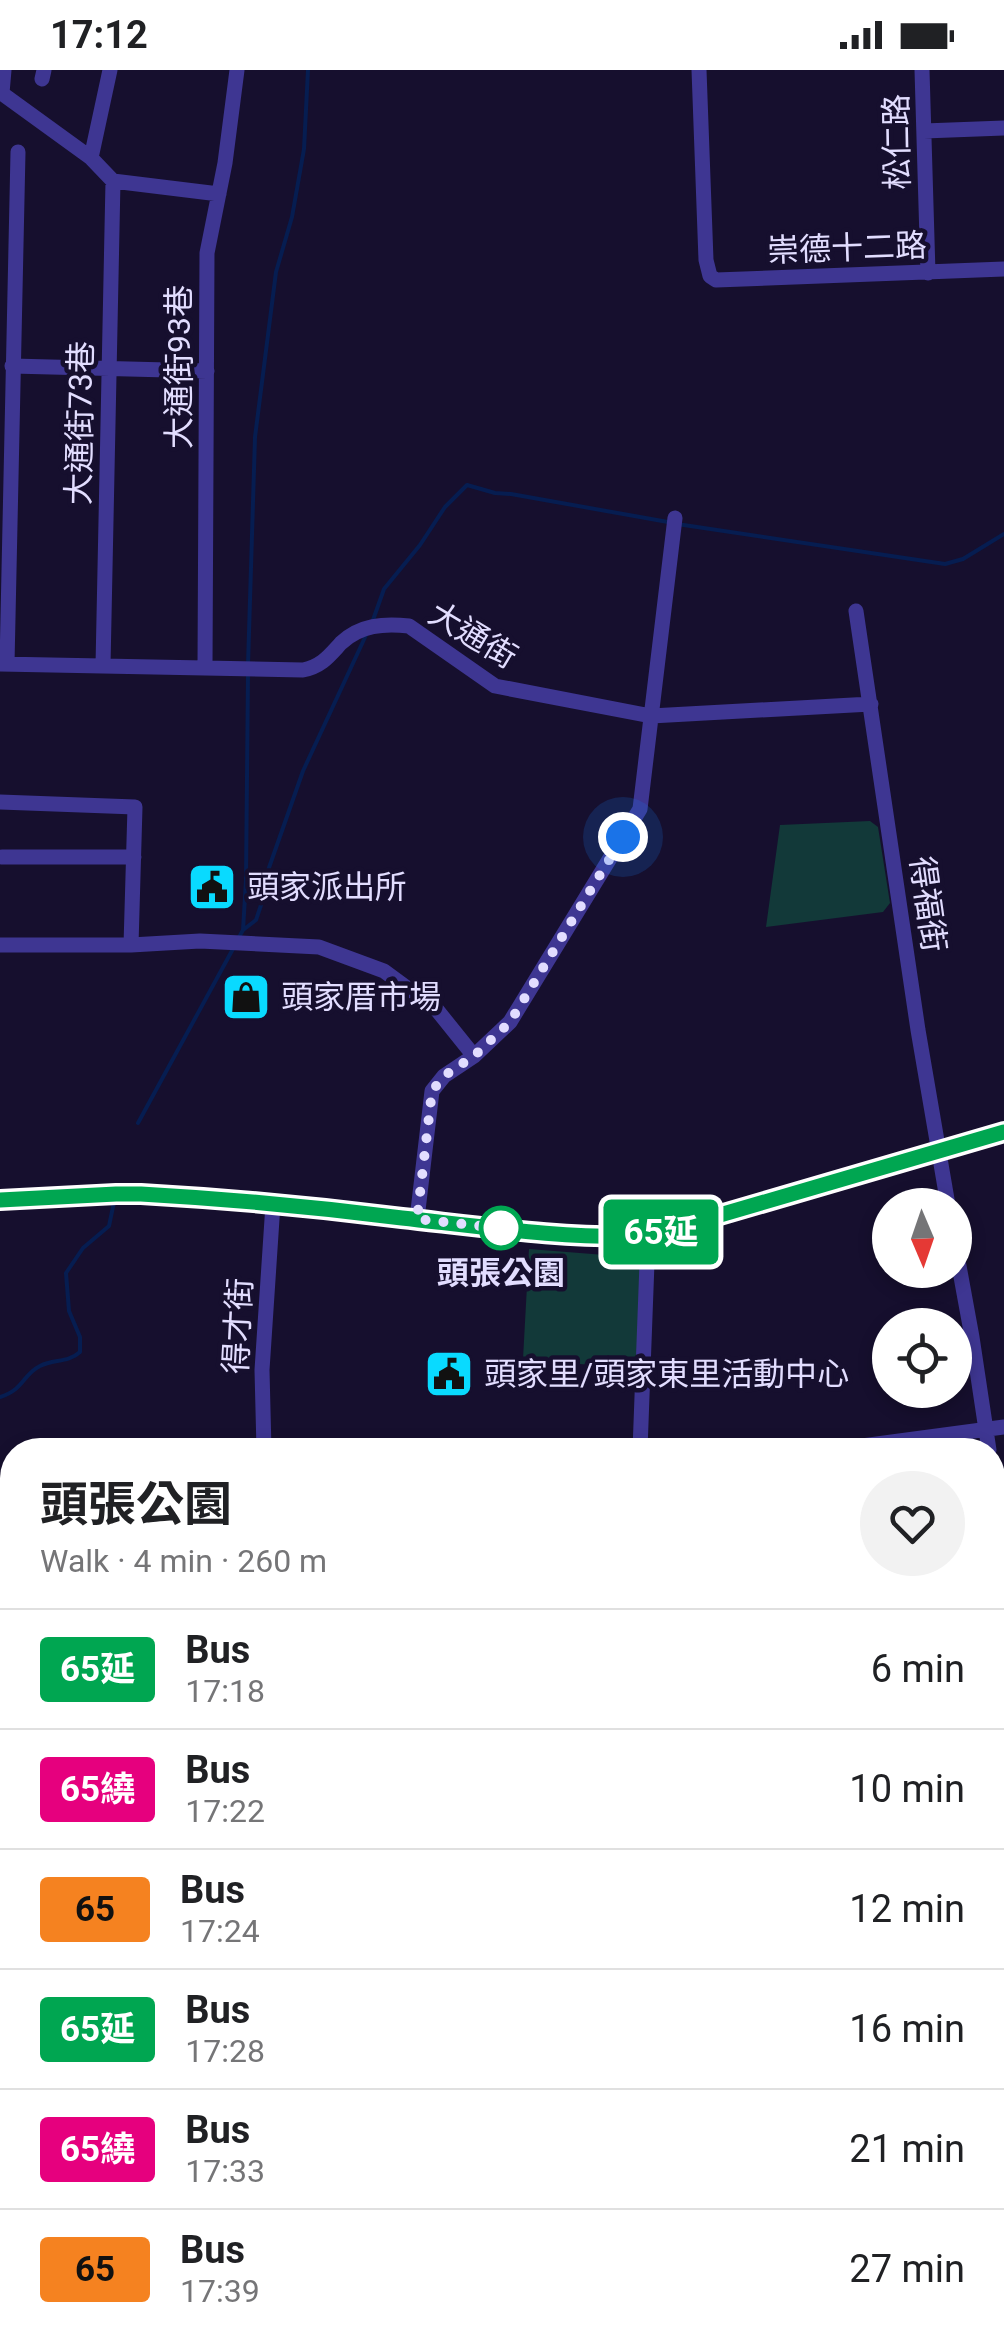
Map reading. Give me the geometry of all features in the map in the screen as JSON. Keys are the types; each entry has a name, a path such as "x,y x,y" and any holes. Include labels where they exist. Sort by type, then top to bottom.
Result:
{"street":[{"path":"4,70 1,92 92,158 112,181 219,194"},
{"path":"92,158 110,70"},
{"name":"大通街93巷","path":"205,668 207,254 237,70"},
{"name":"崇德十二路","path":"699,70 706,260 710,276 716,280 1004,270"},
{"name":"松仁路","path":"922,70 928,272"},
{"path":"924,131 1004,128"},
{"path":"3,664 18,152"},
{"name":"大通街73巷","path":"103,666 112,181"},
{"path":"12,366 208,372"},
{"path":"417,1219 432,1091 444,1076 474,1056 510,1022 640,809 675,518"},
{"name":"得福街","path":"856,611 945,1188"},
{"name":"大通街","path":"3,664 284,671 316,667 344,640 364,628 394,624 408,626 495,686 651,716 871,704"},
{"path":"0,802 135,808 131,945"},
{"path":"2,857 134,857"},
{"path":"0,945 200,941 319,948 384,971 436,1010 474,1056"},
{"path":"0,1200 116,1194 273,1204 599,1236 648,1236 1004,1132"},
{"name":"得才街","path":"264,1438 262,1370 273,1204"},
{"path":"640,1438 648,1236"},
{"path":"963,1288 987,1438"},
{"path":"924,1438 1004,1428"}],"green space":[{"path":"870,821 878,827 890,903 883,912 766,927 780,825"},
{"name":"頭張公園","path":"529,1249 643,1258 637,1369 523,1359"}],"waterway":[{"path":"248,665 255,437 276,272 292,217 304,149 308,70"},
{"path":"373,620 384,589 445,507 467,485 668,522"},
{"path":"677,524 945,564 963,559 1004,534"},
{"path":"243,930 256,920 265,879 303,771 367,633"},
{"path":"238,939 243,930 246,880 248,674"},
{"path":"138,1123 234,947"},
{"path":"0,1397 14,1390 40,1366 80,1352 80,1337 69,1311 66,1273 83,1248 109,1226 115,1197"}],"bus line":[{"name":"65延","path":"0,1200 141,1194 307,1206 540,1232 648,1236 1004,1132"}],"place":[{"name":"頭家派出所","path":"212,887"},
{"name":"頭家厝市場","path":"246,997"},
{"name":"頭張公園","path":"501,1228"},
{"name":"頭家里/頭家東里活動中心","path":"449,1374"}],"route":[{"path":"501,1228 508,1229 417,1219 432,1091 444,1076 474,1056 510,1022 623,837"}]}
